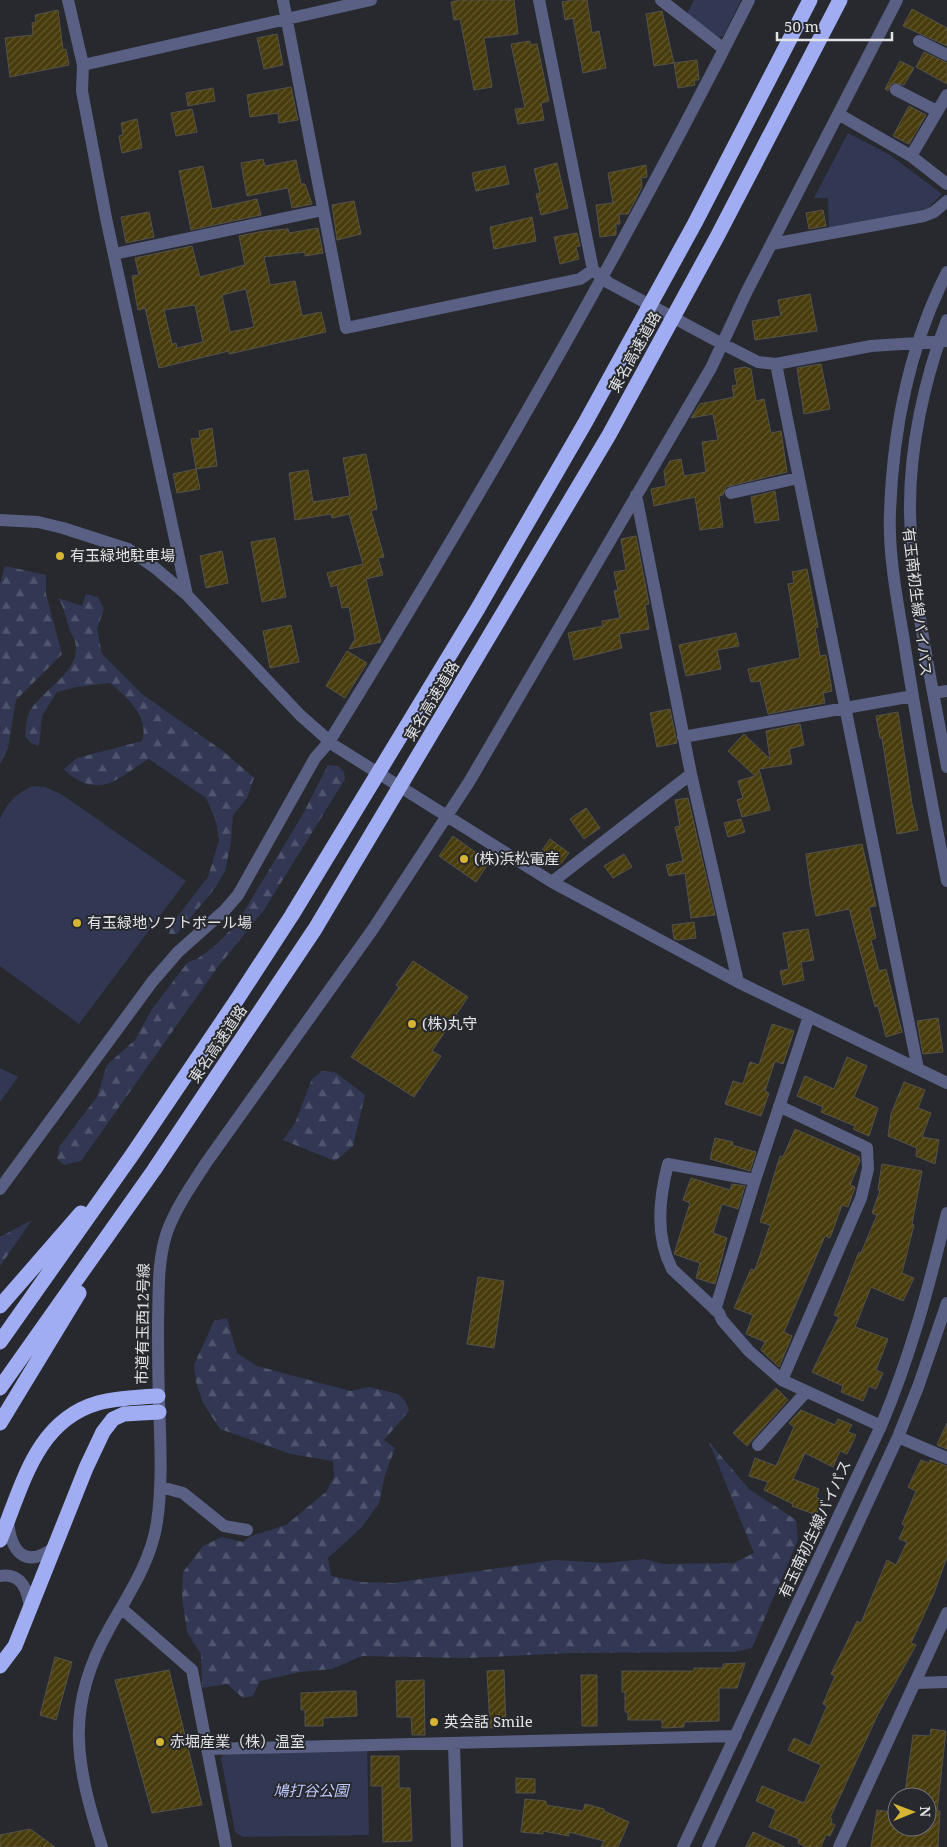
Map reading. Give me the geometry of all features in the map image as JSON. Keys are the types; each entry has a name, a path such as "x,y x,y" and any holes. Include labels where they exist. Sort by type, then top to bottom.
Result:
{"highway":[{"name":"東名高速道路","path":"0,1342 132,1155 292,915 487,593 585,423 696,223 810,0"},
{"name":"東名高速道路","path":"0,1388 154,1170 315,929 505,613 609,435 680,305 840,0"},
{"path":"0,1306 132,1155"},
{"path":"0,1423 154,1170"},
{"path":"0,1540 36,1452 48,1436 78,1412 97,1404 115,1400 158,1396"},
{"path":"0,1666 16,1646 86,1468 103,1432 113,1419 124,1414 159,1412"}],"street":[{"path":"68,0 83,64 82,91 114,254 187,595"},
{"path":"283,0 346,328 580,279 601,277 758,362 776,364 871,346 943,340"},
{"path":"83,64 371,0"},
{"path":"539,0 601,277"},
{"path":"661,0 724,49"},
{"path":"0,1190 152,982 178,952 225,910 238,895 315,758 332,744 433,574 601,277 749,0"},
{"name":"市道有玉西12号線","path":"102,1847 83,1780 77,1737 79,1714 88,1674 97,1650 121,1608 152,1545 161,1487 158,1396 158,1270 167,1232 176,1213 206,1163 372,929 469,782 636,495 772,244 840,115 897,0"},
{"path":"919,41 947,55"},
{"path":"896,90 937,111"},
{"path":"911,156 947,95"},
{"path":"840,115 911,156 947,184"},
{"path":"772,244 924,216 934,212 947,201"},
{"path":"114,254 323,210"},
{"name":"有玉南初生線バイパス","path":"947,272 932,301 917,341 904,393 894,452 890,514 897,596 913,696 947,881"},
{"name":"有玉南初生線バイパス","path":"947,320 917,436 910,512 917,602 947,767"},
{"path":"776,364 918,1068"},
{"path":"731,493 798,478"},
{"path":"636,495 683,737 738,982"},
{"path":"0,520 20,520 54,526 128,550 154,567 187,595 287,702 332,744 552,882 738,982 947,1083"},
{"path":"934,693 947,691"},
{"path":"683,737 845,710 913,696"},
{"path":"552,882 691,774"},
{"path":"715,1310 809,1016"},
{"path":"779,1106 867,1148 868,1159 861,1198 782,1380"},
{"path":"755,1180 668,1164 659,1221 663,1247 672,1269 715,1310 749,1351 782,1380 881,1426"},
{"name":"有玉南初生線バイパス","path":"683,1847 881,1426 903,1375 920,1320 947,1213"},
{"path":"708,1847 898,1436 918,1387 947,1303"},
{"path":"758,1445 806,1392"},
{"path":"898,1436 947,1458"},
{"path":"161,1487 183,1493 224,1526 247,1530"},
{"path":"8,1521 10,1540 17,1552 26,1557 44,1555 56,1546"},
{"path":"0,1576 6,1575 16,1578 25,1584 30,1612"},
{"path":"121,1608 192,1670 226,1847"},
{"path":"838,1847 947,1613"},
{"path":"915,1683 947,1682"},
{"path":"208,1749 736,1736"},
{"path":"454,1743 457,1847"}],"green space":[{"path":"694,0 741,0 723,36 719,37 687,14"},
{"path":"848,133 890,155 942,194 928,208 829,232 828,198 814,198"},
{"path":"5,566 46,575 46,594 62,654 16,700 8,748 0,764 0,584"},
{"path":"86,594 98,597 104,609 97,629 102,654 142,694 223,751 254,778 247,798 233,815 231,842 225,871 215,888 177,934 169,934 171,925 208,877 219,840 216,821 206,798 149,759 108,784 90,785 80,781 64,769 77,758 142,741 144,732 140,716 130,701 110,683 76,687 57,692 42,716 39,746 31,743 25,736 29,713 42,696 67,671 73,662 76,652 75,640 58,598 82,606"},
{"path":"328,765 338,766 344,772 345,779 264,910 217,968 81,1161 64,1165 57,1159 59,1147 97,1097 107,1065 135,1040 152,1009 188,962 197,959 216,945 237,923 303,814"},
{"name":"有玉緑地ソフトボール場","path":"33,786 45,787 61,794 186,881 79,1024 0,966 0,819 13,799"},
{"path":"0,1068 18,1077 0,1102"},
{"path":"322,1071 335,1072 365,1095 353,1146 335,1161 283,1140 295,1123 312,1079"},
{"path":"32,1220 0,1266 0,1237"},
{"path":"227,1318 237,1353 257,1366 350,1391 369,1387 398,1394 406,1402 409,1411 384,1440 395,1448 385,1475 379,1503 362,1527 328,1558 331,1576 361,1582 393,1583 555,1560 607,1563 644,1559 663,1564 734,1563 754,1553 709,1442 749,1489 796,1520 798,1540 752,1648 735,1652 570,1653 467,1658 362,1656 332,1669 300,1672 260,1681 253,1696 243,1698 227,1684 202,1688 201,1654 187,1632 182,1597 183,1572 203,1546 222,1537 243,1542 251,1536 286,1525 326,1492 334,1477 333,1461 291,1454 220,1429 203,1403 196,1382 194,1365 214,1321"},
{"name":"鳩打谷公園","path":"367,1744 369,1835 243,1837 235,1832 221,1758 228,1749"}],"building":[{"path":"460,0 514,0 518,34 484,38 492,87 474,90 460,19 454,20 451,2"},
{"path":"587,0 592,33 599,31 606,68 583,73 573,18 565,20 562,2"},
{"path":"912,9 947,28 947,46 903,26"},
{"path":"58,10 63,50 66,49 69,65 10,77 5,38 33,35 32,23 36,22 35,15"},
{"path":"662,11 674,63 654,66 646,14"},
{"path":"277,34 283,65 264,69 257,38"},
{"path":"530,41 530,45 537,44 549,101 541,103 544,120 518,124 515,109 525,108 511,44"},
{"path":"924,52 947,63 947,84 916,67"},
{"path":"697,60 699,80 694,80 695,85 678,88 674,63"},
{"path":"900,61 914,68 904,85 892,83 888,91 885,89"},
{"path":"291,87 298,120 279,123 278,113 250,117 247,95"},
{"path":"213,88 215,101 188,106 186,93"},
{"path":"909,106 926,115 909,144 893,136"},
{"path":"192,109 197,132 176,136 171,113"},
{"path":"137,119 142,148 122,153 119,136 123,135 121,123"},
{"path":"263,159 265,166 296,160 301,184 305,184 312,204 292,208 288,188 247,196 241,163"},
{"path":"557,163 568,208 541,215 536,194 540,193 534,169"},
{"path":"646,165 647,177 641,178 642,187 628,214 619,214 620,224 616,224 616,235 600,237 596,205 613,203 608,173"},
{"path":"203,166 212,209 257,199 261,215 191,230 179,171"},
{"path":"505,166 509,184 476,191 472,173"},
{"path":"354,201 361,234 337,240 332,205"},
{"path":"823,210 826,226 809,229 806,213"},
{"path":"149,212 154,237 126,243 121,217"},
{"path":"532,217 536,241 494,249 490,227"},
{"path":"318,228 323,253 305,256 305,252 264,257 270,285 295,281 302,316 321,312 326,332 229,354 229,351 159,368 145,308 138,310 132,276 139,275 135,258 192,246 200,277 245,265 239,236 288,229 289,233","holes":["246,289 254,327 230,332 222,295","195,305 203,342 177,348 176,343 172,344 164,310"]},
{"path":"577,233 580,246 576,247 579,259 560,264 554,237"},
{"path":"810,294 817,331 755,340 752,321 781,316 778,300"},
{"path":"821,364 830,409 804,414 797,368"},
{"path":"745,367 751,369 756,401 764,399 771,433 781,431 787,472 726,487 723,495 719,496 723,527 700,530 695,497 654,506 651,489 666,486 664,471 670,461 681,459 684,476 706,472 702,442 718,440 713,414 691,418 700,404 734,397 732,386 737,385 734,369"},
{"path":"212,428 217,466 196,469 191,439 200,438 199,431"},
{"path":"366,454 377,509 371,511 384,557 378,558 383,575 366,579 381,642 349,649 355,639 349,607 342,608 337,585 331,587 327,573 363,564 349,514 332,518 331,514 295,520 289,473 308,470 313,502 350,496 343,458"},
{"path":"196,469 200,489 177,493 173,474"},
{"path":"775,491 779,520 755,523 751,497"},
{"path":"636,536 649,604 645,605 649,629 619,634 622,648 574,660 568,633 603,626 602,621 620,618 614,591 618,590 614,572 626,570 621,539"},
{"path":"275,538 286,597 262,602 251,542"},
{"path":"222,551 228,583 206,588 200,556"},
{"path":"807,569 818,627 815,628 820,656 826,655 832,691 823,693 825,703 768,714 760,681 751,682 748,669 800,658 788,584 794,583 792,572"},
{"path":"291,625 299,662 270,668 263,631"},
{"path":"736,633 739,646 717,650 721,669 686,676 679,645"},
{"path":"347,651 367,663 345,698 326,686"},
{"path":"670,709 677,743 657,747 650,713"},
{"path":"898,712 912,804 918,830 897,834 882,738 880,738 876,716"},
{"path":"800,724 804,745 789,749 792,764 759,769 770,810 742,817 737,800 743,798 738,781 755,776 728,751 744,734 770,759 766,731"},
{"path":"688,798 715,915 691,918 685,873 669,876 666,865 683,861 675,827 680,826 675,800"},
{"path":"586,808 600,828 584,839 570,819"},
{"path":"741,819 745,832 728,837 724,823"},
{"name":"(株)浜松電産","path":"453,836 489,862 476,882 439,856"},
{"path":"550,839 569,853 559,866 540,853"},
{"path":"862,844 876,906 869,907 876,938 871,940 879,971 886,969 902,1032 886,1037 878,1006 875,1007 849,909 816,916 806,854"},
{"path":"624,854 632,867 613,878 604,866"},
{"path":"694,922 696,938 674,939 672,925"},
{"path":"808,929 814,960 801,962 804,980 783,985 780,971 789,969 783,933"},
{"name":"(株)丸守","path":"413,961 468,997 432,1051 441,1056 414,1097 351,1057 399,987 396,985"},
{"path":"938,1018 943,1052 923,1054 917,1021"},
{"path":"772,1024 794,1031 783,1064 775,1061 765,1091 769,1093 761,1116 725,1104 733,1081 743,1084 750,1062 759,1065"},
{"path":"847,1057 867,1066 854,1097 878,1108 869,1136 853,1129 855,1126 821,1112 823,1107 797,1096 805,1076 834,1089"},
{"path":"904,1082 925,1090 918,1108 931,1113 922,1137 939,1140 935,1164 916,1156 917,1148 888,1136 891,1114"},
{"path":"795,1129 859,1157 860,1161 850,1185 855,1187 848,1207 842,1205 830,1238 825,1236 784,1332 792,1336 779,1367 761,1350 765,1342 746,1334 753,1315 734,1308 751,1269 755,1270 770,1225 760,1222 780,1156 783,1157"},
{"path":"715,1138 733,1142 732,1145 756,1152 750,1171 710,1159"},
{"path":"882,1164 922,1171 912,1224 914,1225 902,1273 914,1278 903,1301 871,1287 855,1327 888,1339 876,1370 883,1373 876,1389 869,1386 863,1401 841,1392 843,1386 812,1372 839,1317 834,1315 859,1252 861,1253 877,1215 872,1213 880,1190 878,1190"},
{"path":"691,1178 730,1190 732,1184 745,1186 738,1209 722,1204 713,1233 727,1238 715,1284 696,1278 700,1263 674,1254 690,1203 683,1200"},
{"path":"478,1277 504,1281 494,1348 467,1344"},
{"path":"776,1388 788,1400 747,1446 733,1433"},
{"path":"801,1410 835,1425 838,1419 852,1425 848,1432 856,1435 847,1454 840,1451 833,1467 805,1453 793,1479 819,1489 816,1497 822,1500 816,1515 792,1506 793,1504 764,1490 768,1482 749,1476 755,1458 776,1466 794,1427 789,1423"},
{"path":"947,1423 947,1449 937,1445"},
{"path":"921,1460 929,1463 930,1460 947,1466 947,1557 934,1593 911,1643 916,1645 878,1714 830,1818 832,1819 831,1823 835,1825 830,1836 826,1835 821,1847 807,1847 798,1843 799,1839 769,1827 776,1810 756,1801 762,1786 804,1803 821,1765 788,1750 794,1738 810,1746 827,1706 823,1704 835,1676 831,1674 857,1621 861,1623 887,1560 896,1565 907,1542 899,1539 905,1526 902,1524 916,1491 908,1487"},
{"path":"55,1657 72,1662 56,1720 40,1715"},
{"path":"745,1663 737,1688 719,1688 719,1721 684,1722 684,1727 662,1728 662,1720 628,1720 628,1712 625,1712 625,1692 622,1692 622,1671 694,1671 694,1668 723,1668 723,1664"},
{"name":"赤堀産業（株）温室","path":"169,1670 202,1805 152,1813 115,1680"},
{"path":"504,1670 506,1727 490,1728 487,1671"},
{"path":"581,1675 597,1675 597,1726 582,1726"},
{"path":"424,1680 425,1735 412,1735 411,1717 397,1717 396,1681"},
{"path":"356,1691 357,1716 323,1718 323,1726 305,1726 305,1710 301,1710 301,1693"},
{"path":"931,1729 946,1731 937,1811 937,1787 906,1787 913,1735 930,1736"},
{"path":"371,1756 399,1756 399,1788 410,1788 412,1841 383,1842 382,1786 371,1786"},
{"path":"516,1778 535,1779 535,1793 516,1793"},
{"path":"525,1799 546,1801 546,1805 583,1811 585,1804 604,1809 604,1811 629,1822 618,1847 601,1847 604,1841 569,1832 569,1836 543,1831 543,1834 521,1832"},
{"path":"877,1810 887,1812 887,1837 937,1837 937,1811 940,1811 938,1847 871,1847"},
{"path":"30,1829 55,1847 0,1847 0,1835"},
{"path":"753,1832 785,1847 746,1847"}],"place":[{"name":"有玉緑地駐車場","path":"60,556"},
{"name":"(株)浜松電産","path":"464,859"},
{"name":"有玉緑地ソフトボール場","path":"77,923"},
{"name":"(株)丸守","path":"412,1024"},
{"name":"英会話 Smile","path":"434,1722"},
{"name":"赤堀産業（株）温室","path":"160,1742"}]}
